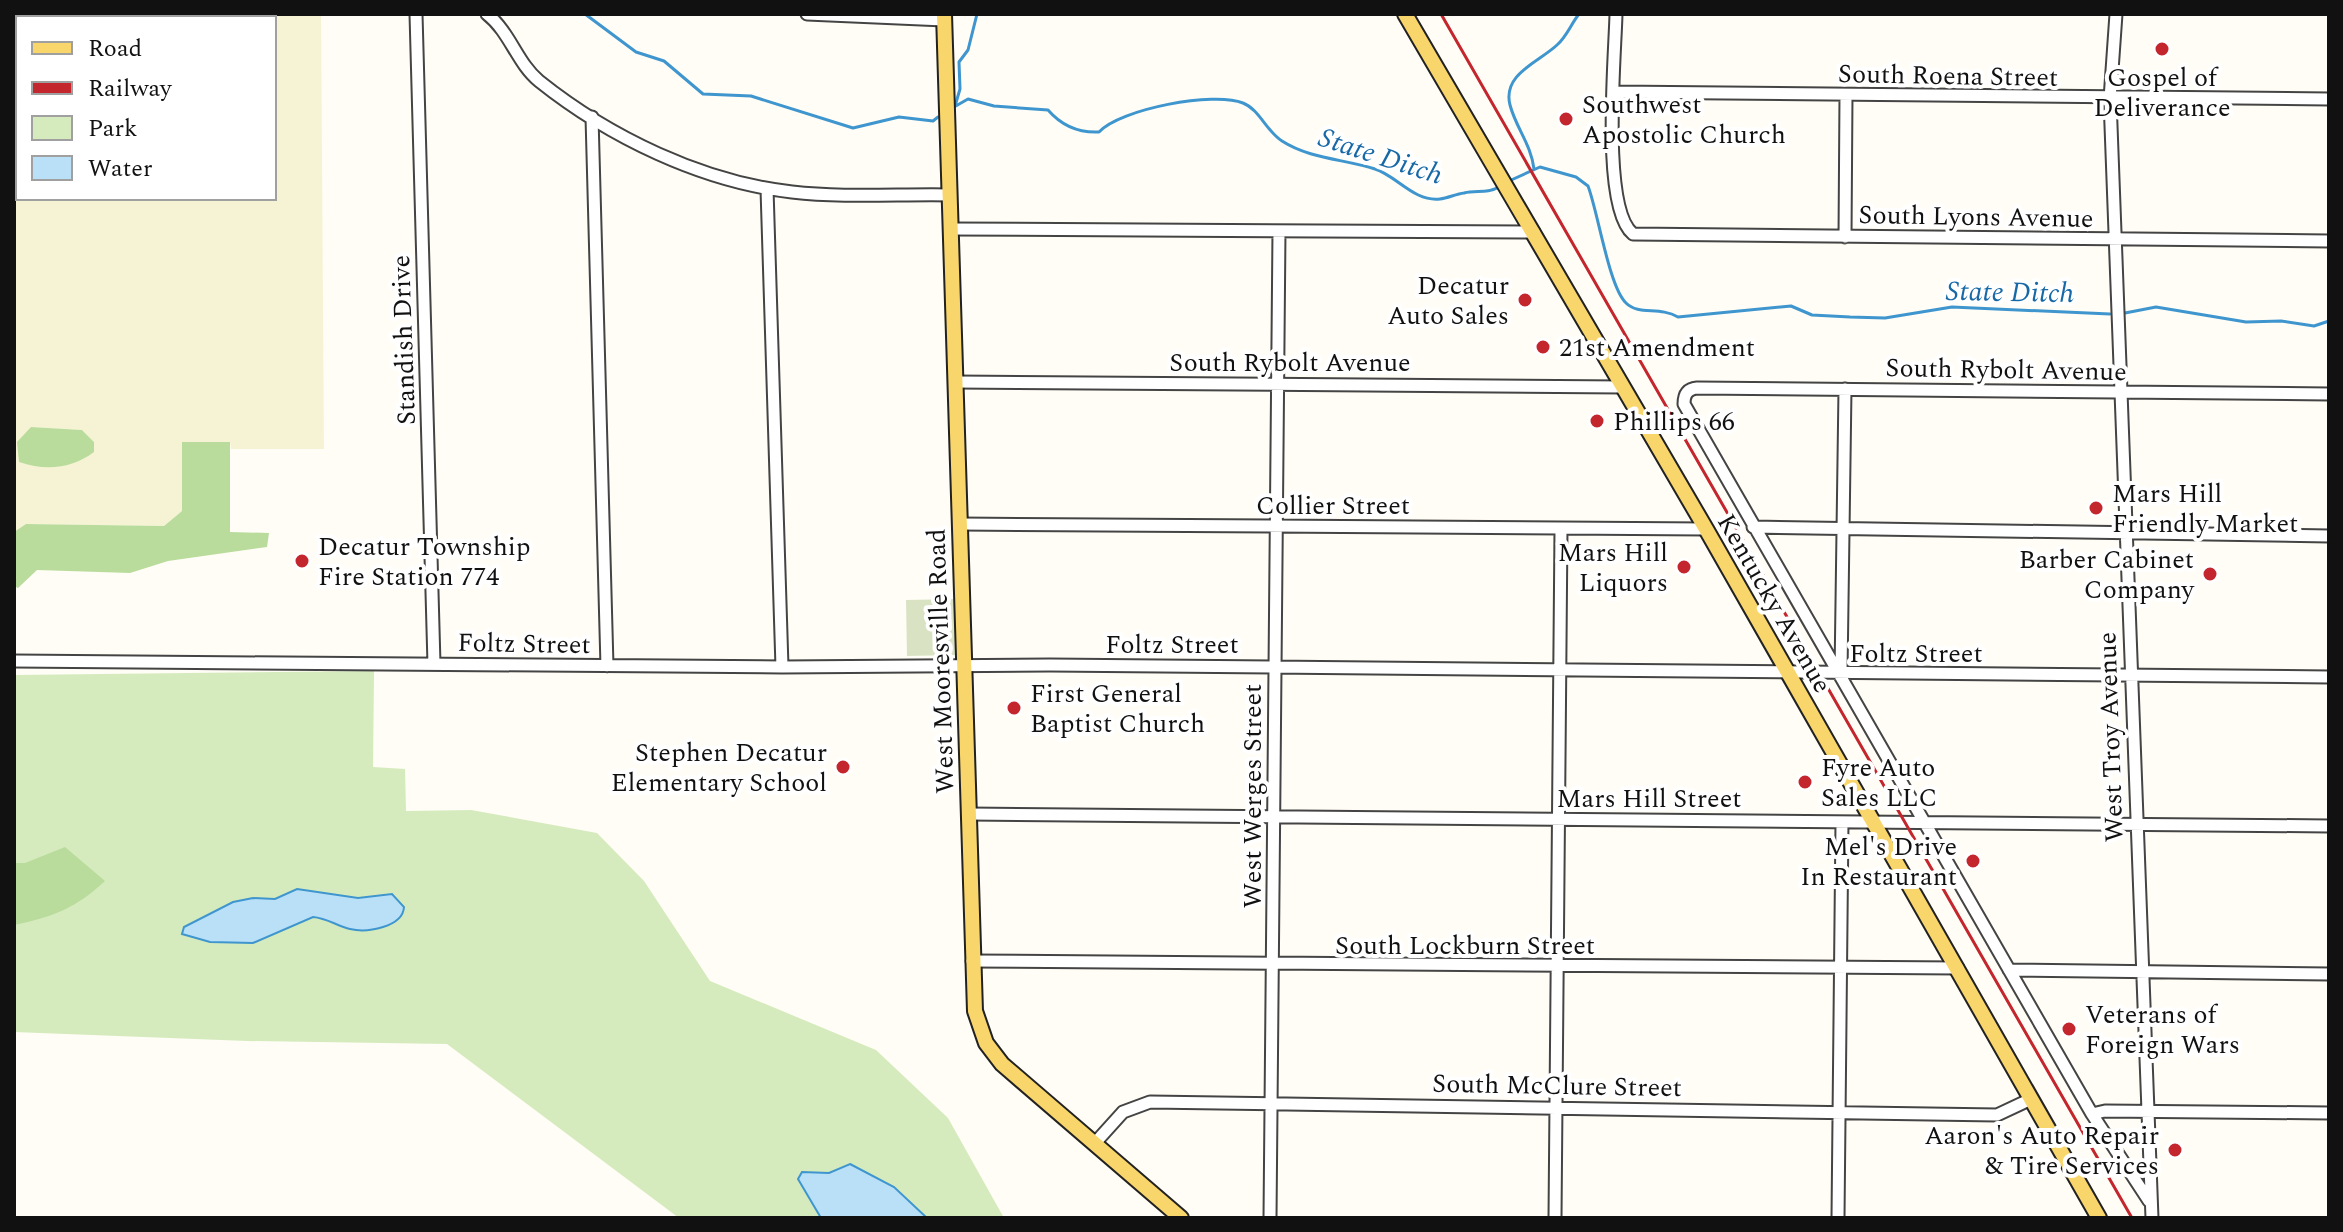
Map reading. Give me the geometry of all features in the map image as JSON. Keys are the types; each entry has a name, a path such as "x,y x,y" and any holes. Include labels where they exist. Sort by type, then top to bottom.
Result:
{"main road":[{"name":"Kentucky Avenue","path":"1405,14 1706,529 2099,1218"},
{"name":"West Mooresville Road","path":"944,17 975,1011 990,1048 1002,1064 1181,1218"}],"street":[{"name":"Standish Drive","path":"416,14 434,664"},
{"path":"487,14 536,79 592,117 666,156 767,189 813,194 950,195"},
{"path":"807,14 944,17"},
{"path":"1615,92 1616,14"},
{"name":"West Troy Avenue","path":"2116,14 2110,99 2145,1111 2152,1218"},
{"name":"South Roena Street","path":"1615,92 2329,99"},
{"name":"South Lyons Avenue","path":"1615,92 1610,113 1620,219 1633,234 2329,241"},
{"path":"1845,237 1846,95"},
{"path":"592,117 607,666"},
{"path":"767,189 782,667"},
{"path":"950,229 1534,232"},
{"name":"West Werges Street","path":"1270,1218 1279,231"},
{"name":"South Rybolt Avenue","path":"956,382 1623,387"},
{"name":"South Rybolt Avenue","path":"1753,527 1684,404 1686,394 1697,388 2329,394"},
{"path":"1839,674 1845,389"},
{"name":"Collier Street","path":"960,524 1706,529"},
{"path":"1753,527 2329,536"},
{"path":"1753,527 1922,822 2149,1201"},
{"path":"1555,1218 1561,529"},
{"name":"Foltz Street","path":"14,661 964,668 1275,667 2329,677"},
{"name":"Mars Hill Street","path":"969,814 2329,826"},
{"path":"1838,1218 1842,822"},
{"name":"South Lockburn Street","path":"972,961 1557,968 1958,968"},
{"path":"2009,970 2329,974"},
{"name":"South McClure Street","path":"1095,1143 1121,1114 1148,1102 1997,1115 2031,1099"},
{"path":"2098,1112 2329,1113"}],"shaded area":[{"path":"23,14 321,14 324,449 231,449 230,442 182,442 182,511 164,526 26,524 14,532 16,190 16,200 276,200 276,16","holes":["31,427 82,430 94,442"]}],"green space":[{"path":"14,14 20,16 16,16 14,192"},
{"path":"31,427 82,430 94,442 94,452 58,467 39,467 19,462 17,442"},
{"path":"182,442 230,442 230,532 269,533 267,547 168,561 130,573 37,570 18,588 14,586 14,532 26,524 164,526 182,511"},
{"path":"955,599 956,655 907,656 906,600"},
{"path":"374,671 373,767 405,769 406,811 471,810 597,833 644,881 710,981 876,1050 948,1118 1004,1218 679,1218 447,1044 247,1041 14,1032 14,675"},
{"path":"65,847 105,881 63,910 14,925 14,863 25,863"}],"water":[{"path":"297,889 358,898 392,894 404,907 398,919 374,929 350,929 313,917 253,943 210,942 182,934 184,927 233,902 253,898 275,899"},
{"path":"850,1164 894,1187 927,1218 821,1218 798,1179 802,1172 829,1173"}],"waterway":[{"name":"State Ditch","path":"585,14 636,52 664,61 703,94 751,96 853,128 899,117 933,121 938,117"},
{"path":"955,106 960,89 959,62 968,50 977,14"},
{"path":"1534,169 1510,105 1511,85 1524,70 1560,41 1579,14"},
{"name":"State Ditch","path":"954,107 968,99 994,106 1048,110 1071,127 1099,132 1126,116 1168,104 1229,100 1249,106 1277,137 1293,147 1383,172 1422,197 1440,199 1499,187"},
{"name":"State Ditch","path":"1509,181 1540,167 1576,177 1588,186 1614,282 1626,303 1637,309 1678,317 1791,306 1812,315 1885,318 1952,307 2110,314"},
{"name":"State Ditch","path":"2125,313 2156,307 2246,322 2281,321 2314,326 2329,321"}],"railway":[{"path":"1441,14 2132,1218"}],"place":[{"name":"Gospel of Deliverance","path":"2162,49"},
{"name":"Southwest Apostolic Church","path":"1566,119"},
{"name":"Decatur Auto Sales","path":"1525,300"},
{"name":"21st Amendment","path":"1543,347"},
{"name":"Phillips 66","path":"1597,421"},
{"name":"Mars Hill Friendly Market","path":"2096,508"},
{"name":"Decatur Township Fire Station 774","path":"302,561"},
{"name":"Mars Hill Liquors","path":"1684,567"},
{"name":"Barber Cabinet Company","path":"2210,574"},
{"name":"First General Baptist Church","path":"1014,708"},
{"name":"Stephen Decatur Elementary School","path":"843,767"},
{"name":"Fyre Auto Sales LLC","path":"1805,782"},
{"name":"Mel's Drive In Restaurant","path":"1973,861"},
{"name":"Veterans of Foreign Wars","path":"2069,1029"},
{"name":"Aaron's Auto Repair & Tire Services","path":"2175,1150"}]}
